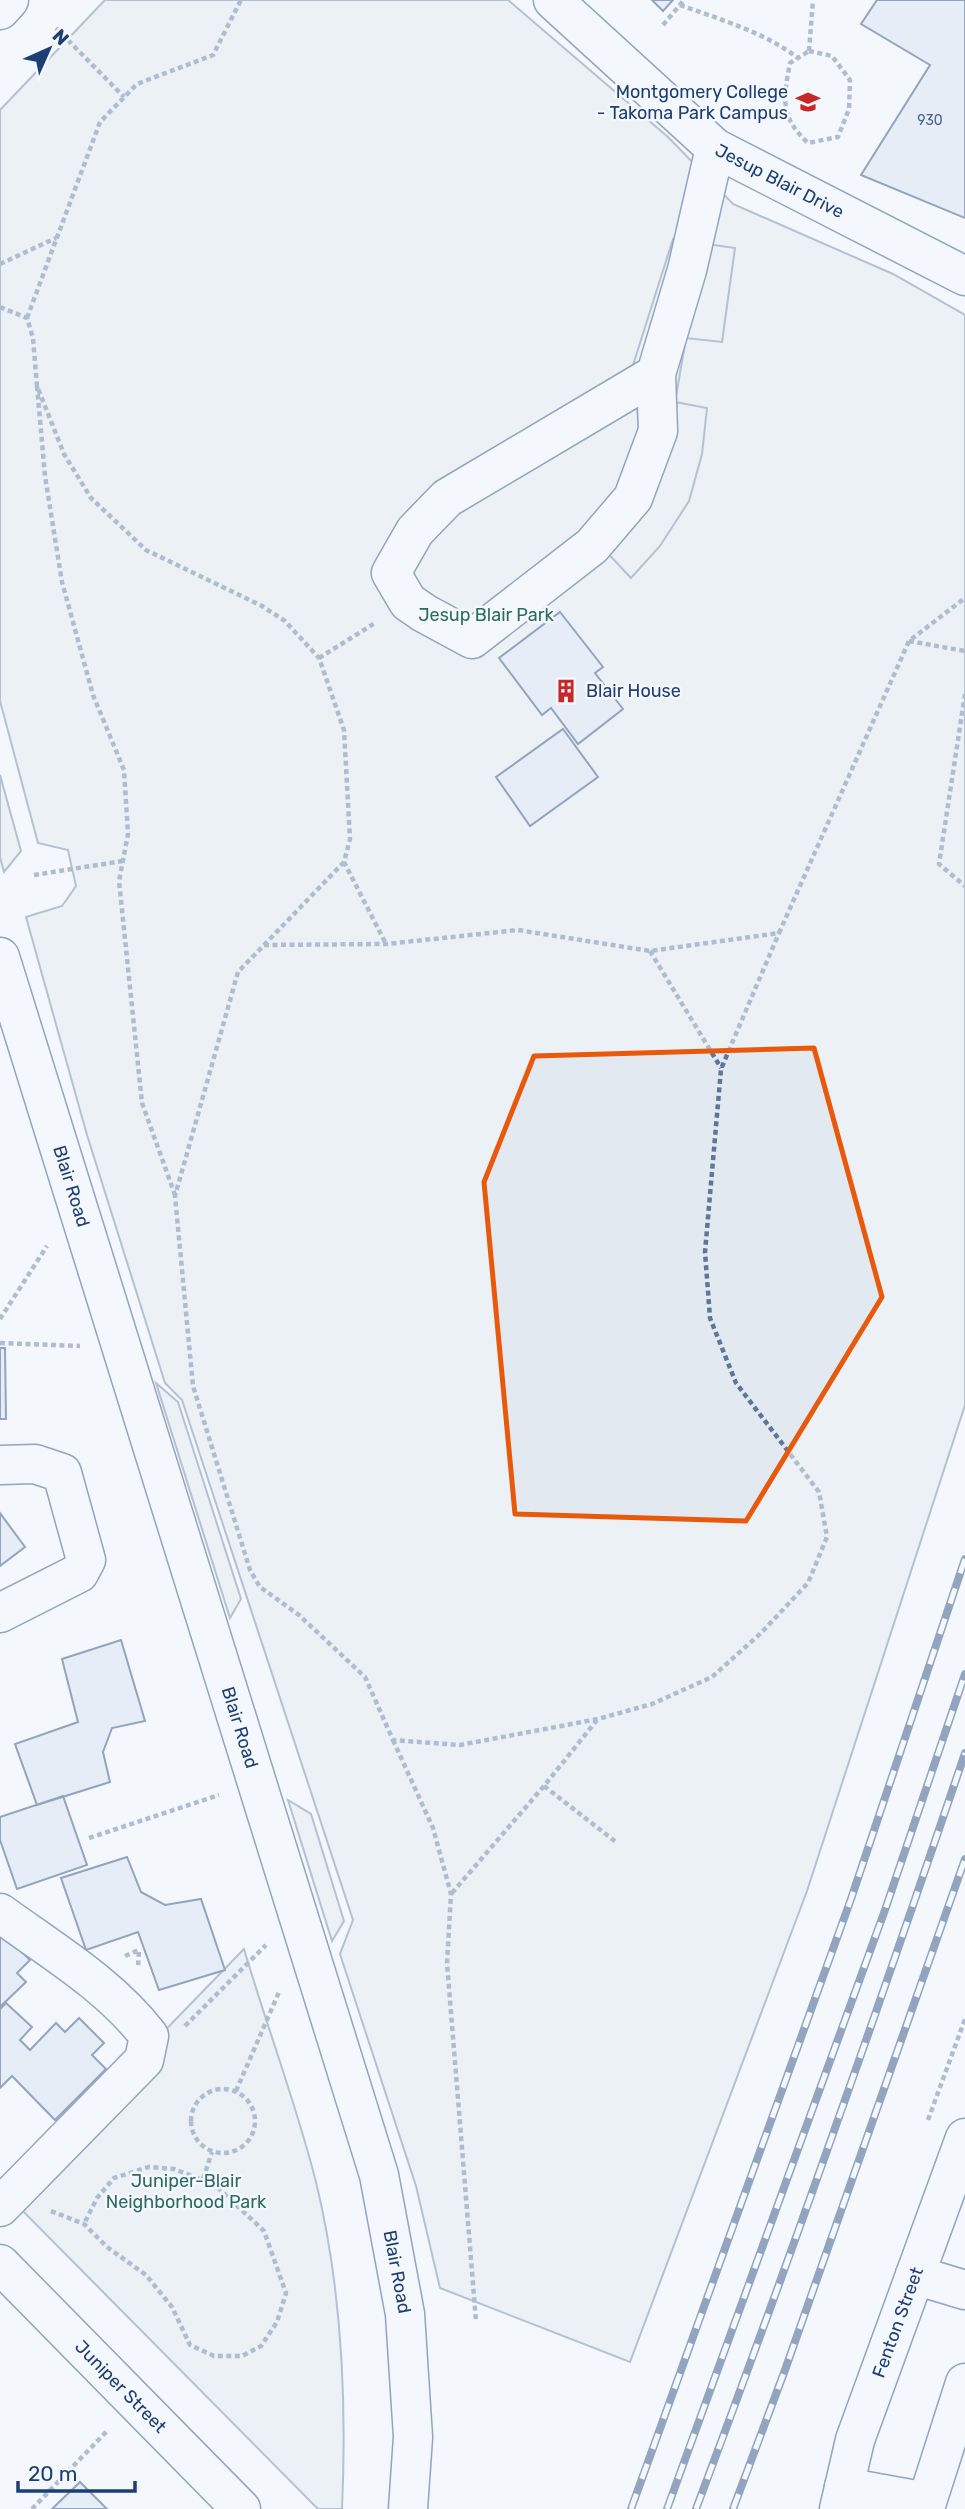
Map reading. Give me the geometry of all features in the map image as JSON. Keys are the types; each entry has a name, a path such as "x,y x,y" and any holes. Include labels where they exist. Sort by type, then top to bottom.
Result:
{"main road":[{"path":"0,10 9,0"},
{"name":"Jesup Blair Drive","path":"553,0 715,148 965,276"},
{"path":"656,374 447,498 415,531 391,573 408,602 472,639 592,546 634,498 658,431 656,374 687,270 715,148"},
{"name":"Blair Road","path":"0,957 379,2175 405,2314 413,2437 408,2509"},
{"path":"0,1465 34,1464 62,1473 86,1560 79,1573 0,1613"},
{"path":"0,1913 130,2012 149,2036 144,2060 0,2207"},
{"name":"Fenton Street","path":"841,2498 855,2440 965,2138"},
{"name":"Juniper Street","path":"0,2264 241,2509"},
{"path":"915,2276 965,2290"},
{"path":"841,2498 927,2502 965,2383"}],"path":[{"path":"241,0 213,55 137,84 100,122 27,318 33,338 45,476 62,582 93,695 124,770 128,834 119,881 142,1103 175,1196 193,1386 250,1570 260,1587 299,1615 365,1676 433,1828 451,1894 447,1964 476,2321"},
{"path":"808,51 813,0"},
{"path":"663,25 682,2 785,49 798,58"},
{"path":"56,28 124,97"},
{"path":"808,51 832,56 850,80 849,110 838,137 808,143 793,129 784,108 790,64 798,58 808,51"},
{"path":"0,264 57,238"},
{"path":"0,307 27,318"},
{"path":"37,386 64,454 91,498 146,550 262,606 285,621 319,658 344,730 350,839 344,862 238,972 175,1196"},
{"path":"393,1741 460,1745 598,1719 652,1704 712,1676 761,1633 808,1583 827,1537 819,1492 736,1382 710,1318 705,1252 721,1069 909,641 965,598"},
{"path":"319,658 408,602"},
{"path":"909,641 965,651"},
{"path":"965,694 939,864 965,886"},
{"path":"34,876 123,861"},
{"path":"344,862 386,944"},
{"path":"264,945 386,944 518,930 650,951 779,933"},
{"path":"650,951 721,1069"},
{"path":"0,1319 54,1237"},
{"path":"0,1343 88,1347"},
{"path":"451,1894 598,1719"},
{"path":"544,1786 616,1842"},
{"path":"89,1838 223,1794"},
{"path":"144,2060 208,2005 268,1943"},
{"path":"236,2091 281,1988"},
{"path":"212,2090 236,2091 248,2101 255,2113 254,2133 250,2140 235,2152 212,2152 204,2148 191,2130 192,2110 202,2095 212,2090"},
{"path":"203,2179 212,2152"},
{"path":"149,2166 174,2169 203,2179 215,2185 264,2231 286,2293 277,2322 261,2346 242,2356 214,2356 190,2345 172,2307 146,2275 107,2247 84,2224 97,2198 114,2178 149,2166"},
{"path":"32,2509 136,2403"}],"highlighted area":[{"path":"814,1048 882,1297 746,1521 515,1514 484,1182 534,1056"}],"green space":[{"name":"Jesup Blair Park","path":"105,0 508,0 668,137 733,204 893,274 965,315 965,1405 807,1891 630,2362 440,2288 416,2186 340,1954 353,1920 182,1400 165,1383 87,1135 26,917 62,906 76,886 68,850 38,843 0,701 0,110"},
{"name":"Juniper-Blair Neighborhood Park","path":"244,1949 300,2123 325,2222 341,2344 344,2427 342,2509 318,2509 6,2194"}],"shaded area":[{"path":"673,239 735,248 722,342 686,338 675,402 707,408 702,454 689,501 660,546 631,578 584,528 606,507 625,476 639,428 633,365"},
{"path":"0,775 21,851 4,872 0,857"},
{"path":"156,1383 178,1402 241,1599 230,1618"},
{"path":"288,1800 311,1814 344,1921 332,1941"}],"building":[{"path":"652,0 673,0 663,11"},
{"path":"877,0 965,0 965,218 861,175 930,65 861,24"},
{"name":"Blair House","path":"560,612 603,667 595,673 623,709 578,744 551,708 542,715 499,658"},
{"path":"563,729 598,777 530,826 496,777"},
{"path":"0,1348 5,1348 6,1419 0,1419"},
{"path":"0,1513 25,1547 0,1566"},
{"path":"121,1640 145,1721 112,1728 103,1752 110,1782 37,1805 15,1744 78,1722 62,1659"},
{"path":"63,1796 87,1865 17,1889 0,1840 0,1817"},
{"path":"127,1857 141,1892 165,1905 201,1899 225,1970 159,1990 138,1932 86,1950 61,1878"},
{"path":"0,1931 30,1960 17,1973 26,1982 0,2007"},
{"path":"6,2003 32,2027 20,2040 30,2050 56,2023 65,2032 79,2018 104,2043 92,2055 106,2069 55,2120 12,2076 0,2088 0,2009"},
{"path":"80,2482 107,2509 52,2509"}],"railway":[{"path":"631,2509 851,1899 965,1559"},
{"path":"667,2509 885,1910 965,1674"},
{"path":"696,2509 834,2132 965,1753"},
{"path":"733,2509 785,2370 965,1859"}],"place":[{"name":"Montgomery College - Takoma Park Campus","path":"808,102"},
{"name":"Blair House","path":"566,691"}]}
